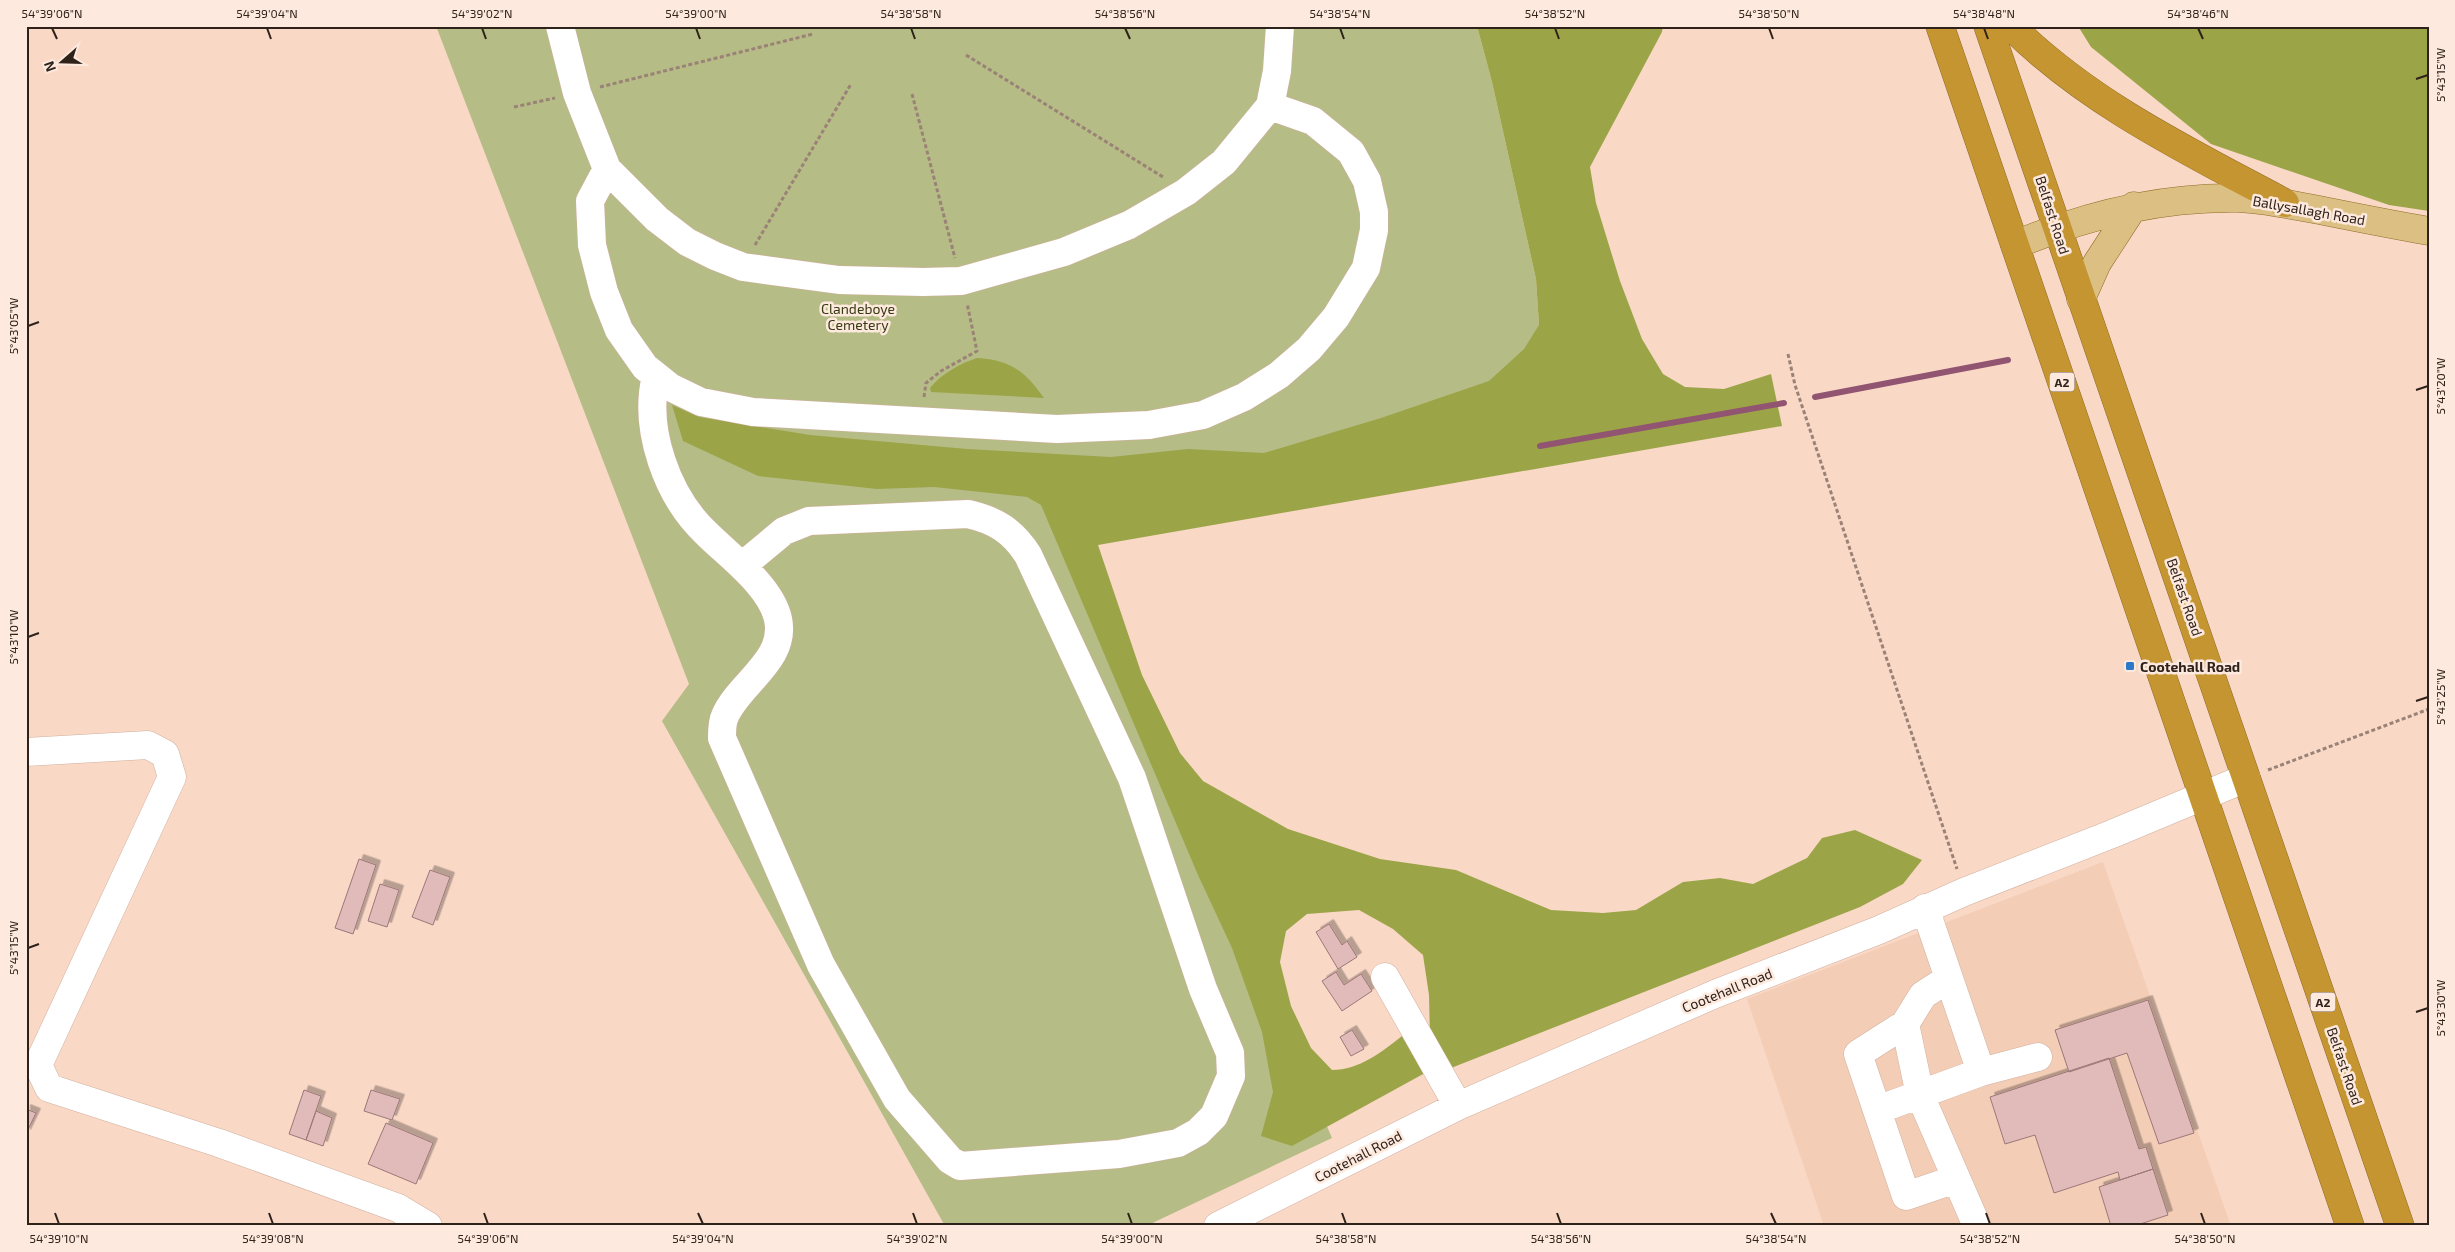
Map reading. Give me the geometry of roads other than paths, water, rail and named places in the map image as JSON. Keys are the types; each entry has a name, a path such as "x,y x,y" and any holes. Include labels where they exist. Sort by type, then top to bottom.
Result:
{"highway":[{"name":"A2","path":"1940,26 2350,1226"},
{"name":"Belfast Road","path":"1988,26 2400,1226"},
{"path":"2011,26 2036,51 2136,120 2285,203"}],"main road":[{"name":"Ballysallagh Road","path":"2015,245 2056,228 2134,206 2182,200 2238,198 2285,203 2429,231"},
{"path":"2081,299 2097,263 2134,206"}],"street":[{"path":"560,26 577,93 607,169 657,219 687,242 743,267 839,280 961,281 1064,252 1129,225 1186,192 1224,162 1270,106 1277,71 1280,26"},
{"path":"607,169 590,201 592,245 604,292 619,330 645,367 670,387 701,402 753,412 1056,429 1149,425 1203,415 1244,397 1279,376 1309,349 1336,317 1366,268 1374,230 1374,212 1367,181 1351,152 1313,121 1270,106"},
{"path":"656,376 653,389 654,418 658,449 666,476 683,507 704,531 742,566 769,597 778,619 779,638 774,651 724,716 722,738 814,949 897,1099 950,1160 960,1166 1119,1154 1178,1143 1198,1132 1214,1116 1223,1098 1231,1076 1230,1053 1203,989 1132,778 1020,541 1008,530 989,519 968,514 809,521 784,531 742,566"},
{"path":"26,752 148,745 165,754 172,777 38,1065 48,1088 273,1162 398,1208 428,1226"},
{"name":"Cootehall Road","path":"1218,1226 1458,1106 1715,994 1879,930 1925,908 2246,778"},
{"path":"1925,908 1981,1072"},
{"path":"1385,977 1458,1106"},
{"path":"1948,979 1923,995 1905,1024 1858,1054 1906,1196 1956,1179"},
{"path":"1905,1024 1920,1096 1977,1226"},
{"path":"1877,1110 1920,1096 1981,1072 2038,1057"}],"waterway":[{"path":"1815,397 2008,360"},
{"path":"1540,446 1784,403"}],"place":[{"name":"Cootehall Road","path":"2130,666"}],"park label":[{"name":"Clandeboye Cemetery","path":"858,316"}]}
